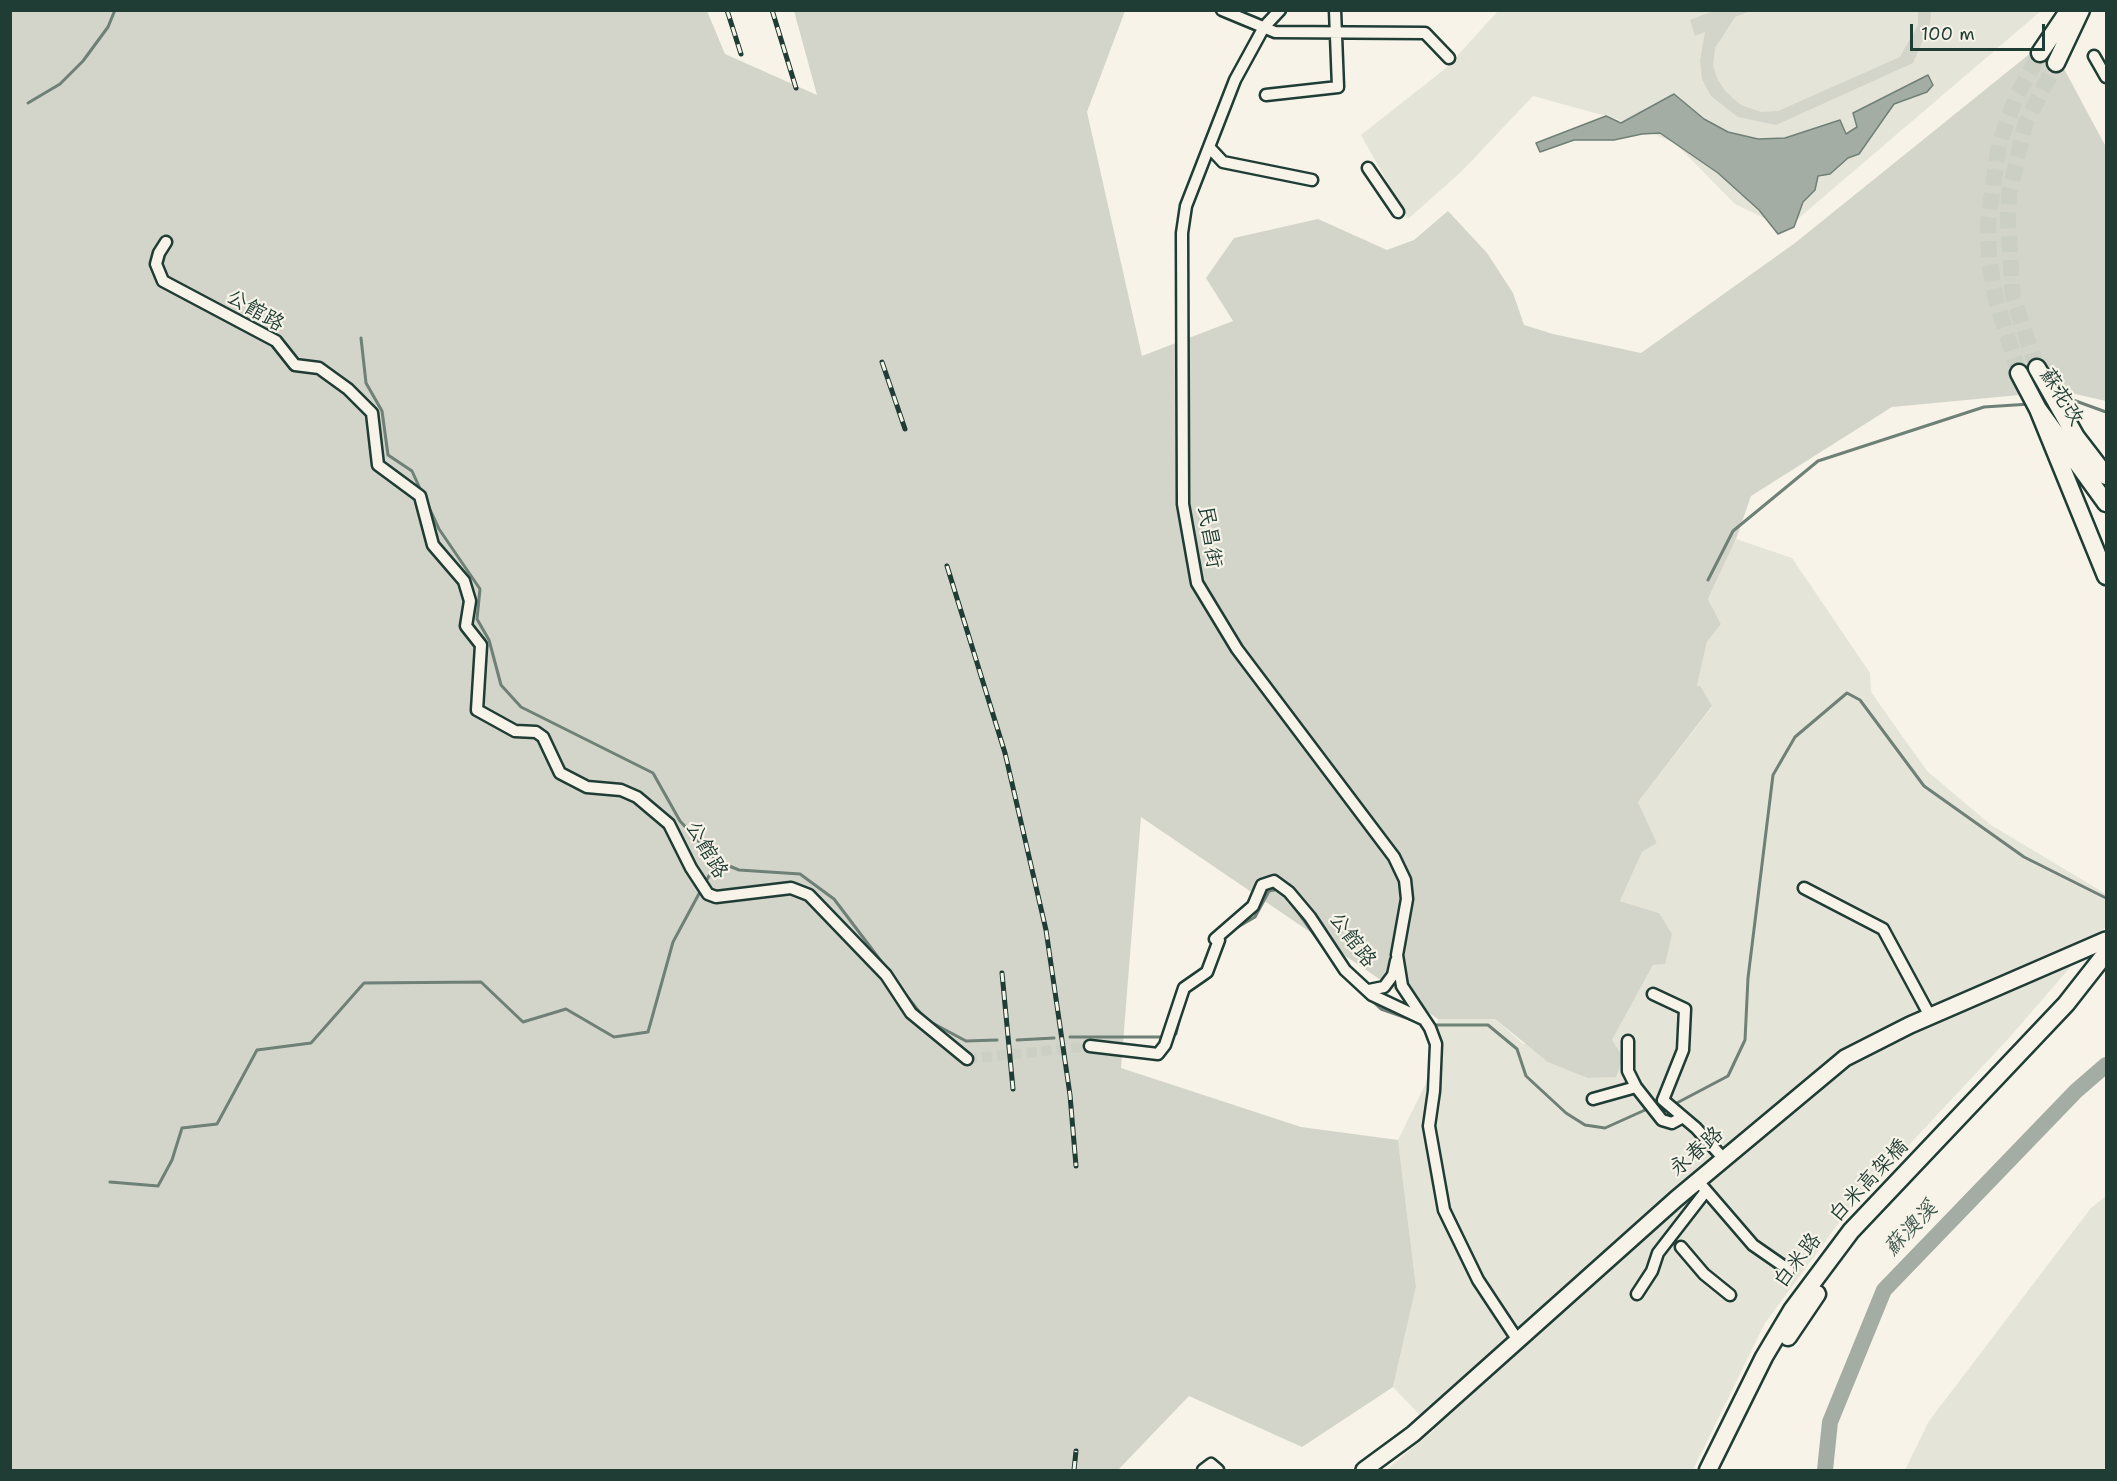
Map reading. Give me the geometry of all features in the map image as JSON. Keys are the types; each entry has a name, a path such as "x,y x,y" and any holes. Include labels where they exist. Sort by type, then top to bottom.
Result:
{"main road":[{"path":"2040,53 2069,10"},
{"path":"2056,63 2081,10"},
{"name":"蘇花改","path":"2037,368 2076,436 2106,476"},
{"name":"蘇花改","path":"2019,373 2038,409 2106,503"},
{"path":"2038,409 2106,509"},
{"path":"2038,409 2106,576"},
{"path":"2100,972 2106,943"},
{"name":"白米高架橋","path":"1718,1470 1772,1361 1858,1238 2100,972 2106,952"},
{"name":"白米高架橋","path":"1708,1470 1764,1357 1792,1310 1851,1231 2066,1004 2100,972"}],"street":[{"path":"1222,10 1275,32 1336,30 1425,33 1449,58"},
{"name":"民昌街","path":"1280,10 1264,27 1235,80 1186,206 1182,233 1184,504 1197,583 1237,648 1394,856 1405,880 1407,899 1397,955 1402,986 1424,1019"},
{"path":"1266,95 1338,87 1335,10"},
{"path":"2094,57 2106,77"},
{"path":"1209,147 1223,162 1312,180"},
{"path":"1368,168 1398,212"},
{"name":"公館路","path":"166,242 156,264 163,281 276,341 295,365 319,368 348,388 372,413 378,465 420,496 433,545 464,581 470,601 466,626 481,645 477,710 515,732 536,732 543,736 560,773 587,788 621,790 637,797 669,824 691,868 708,894 716,897 791,888 809,895 886,975 911,1013 967,1059"},
{"name":"公館路","path":"1090,1046 1158,1054 1165,1045 1184,988 1207,972 1219,940 1215,939 1253,906 1262,885 1274,881 1289,892 1310,916 1345,970 1372,995 1424,1019"},
{"path":"1804,888 1883,928 1930,1016"},
{"name":"永春路","path":"1364,1470 1413,1434 1517,1339 1702,1186 1723,1158 1845,1058 1930,1016 2106,943"},
{"name":"白米路","path":"1702,1470 1760,1351 1788,1306 1848,1229 2065,999 2095,962 2106,943"},
{"path":"1368,990 1384,987 1393,975 1397,955"},
{"path":"1653,994 1685,1009 1683,1050 1663,1100 1723,1158"},
{"path":"1424,1019 1436,1044 1429,1126 1444,1210 1478,1280 1517,1339"},
{"path":"1628,1041 1628,1071 1636,1087 1662,1120 1672,1123 1683,1118"},
{"path":"1593,1099 1636,1087"},
{"path":"1637,1294 1652,1271 1658,1253 1702,1186 1753,1245 1789,1270"},
{"path":"1681,1247 1704,1274 1730,1295"},
{"path":"1203,1470 1211,1464 1218,1470"}],"shaded area":[{"path":"10,11 707,11 725,54 817,95 794,11 1125,11 1087,112 1142,356 1233,321 1206,278 1234,238 1318,219 1387,250 1414,240 1448,211 1487,253 1513,293 1524,325 1553,334 1641,353 1795,243 2048,39 2106,147 2106,401 2062,391 1892,407 1751,496 1736,539 1708,599 1721,624 1707,642 1697,686 1700,686 1712,706 1638,802 1657,843 1642,852 1620,901 1659,913 1672,934 1665,964 1653,965 1612,1040 1623,1057 1616,1077 1588,1078 1548,1062 1495,1019 1438,1019 1141,817 1121,1068 1301,1127 1398,1140 1416,1287 1393,1387 1302,1447 1189,1396 1118,1470 11,1470"},
{"path":"1498,11 2041,11 1786,229 1735,204 1675,143 1617,119 1533,96 1462,171 1408,219 1361,135 1446,68"},
{"path":"1713,11 1750,11 1735,17 1715,48 1713,66 1726,92 1741,105 1761,112 1778,111 1900,57 1918,25 1918,11 1931,11 1930,24 1913,63 1776,125 1738,117 1711,96 1702,79 1700,61 1705,32 1695,36 1690,20"},
{"path":"1928,75 1933,85 1927,92 1894,104 1859,154 1848,158 1830,174 1818,176 1815,190 1803,202 1794,227 1778,234 1759,210 1718,173 1660,133 1614,140 1574,140 1540,152 1536,143 1606,116 1621,123 1674,94 1704,119 1728,132 1758,139 1785,138 1840,120 1846,134 1857,127 1853,113"},
{"path":"1736,539 1792,558 1870,673 1871,692 1927,771 1991,825 2106,894 2106,926 2009,1038 1849,1209 1765,1323 1693,1470 1386,1470 1434,1430 1393,1387 1416,1287 1398,1140 1426,1083 1438,1019 1495,1019 1523,1044 1612,1040 1653,965 1659,913 1620,901 1642,852 1657,843 1638,802 1712,707 1697,686 1707,642 1721,624 1708,599"},
{"path":"2106,1196 2106,1470 1905,1470 1929,1421 2091,1208"}],"waterway":[{"path":"28,103 60,84 83,61 108,27 115,10"},
{"path":"361,338 366,383 382,411 388,455 412,471 422,493"},
{"path":"2063,401 2073,400 2106,412"},
{"path":"1708,580 1733,531 1818,461 1984,407 2030,404"},
{"path":"426,501 439,529 480,589 477,619 489,640 501,685 521,707 653,773 680,821 717,861"},
{"path":"1673,1105 1728,1076 1745,1040 1748,978 1773,775 1795,737 1847,693 1860,700 1924,786 2024,857 2106,898"},
{"path":"704,885 717,861 739,870 800,874 834,899 884,965"},
{"path":"1231,931 1255,917 1269,891 1279,889"},
{"path":"110,1182 158,1186 172,1160 182,1128 217,1124 257,1050 311,1043 364,983 481,982 523,1022 566,1009 614,1037 648,1032 673,942 701,890"},
{"path":"1287,897 1336,965"},
{"path":"898,985 925,1019 966,1041 997,1040"},
{"path":"1368,997 1381,1009 1415,1021"},
{"path":"1176,1034 1181,1012"},
{"path":"1433,1025 1488,1025 1517,1049 1526,1076 1566,1113 1585,1125 1605,1128 1645,1110"},
{"path":"1070,1037 1163,1037"},
{"path":"1017,1040 1054,1038"},
{"name":"蘇澳溪","path":"1825,1470 1830,1422 1884,1290 2076,1091 2106,1065"}],"tunnel":[{"path":"2019,373 1996,300 1989,259 1988,223 1999,144 2016,97 2040,53"},
{"path":"2037,368 2013,298 2008,222 2009,194 2025,125 2056,63"},
{"path":"967,1059 1090,1046"}],"railway":[{"path":"727,10 741,54"},
{"path":"772,10 796,88"},
{"path":"882,362 905,429"},
{"path":"947,566 1005,753 1046,930 1070,1095 1076,1166"},
{"path":"1002,973 1013,1089"},
{"path":"1074,1470 1076,1451"}]}
